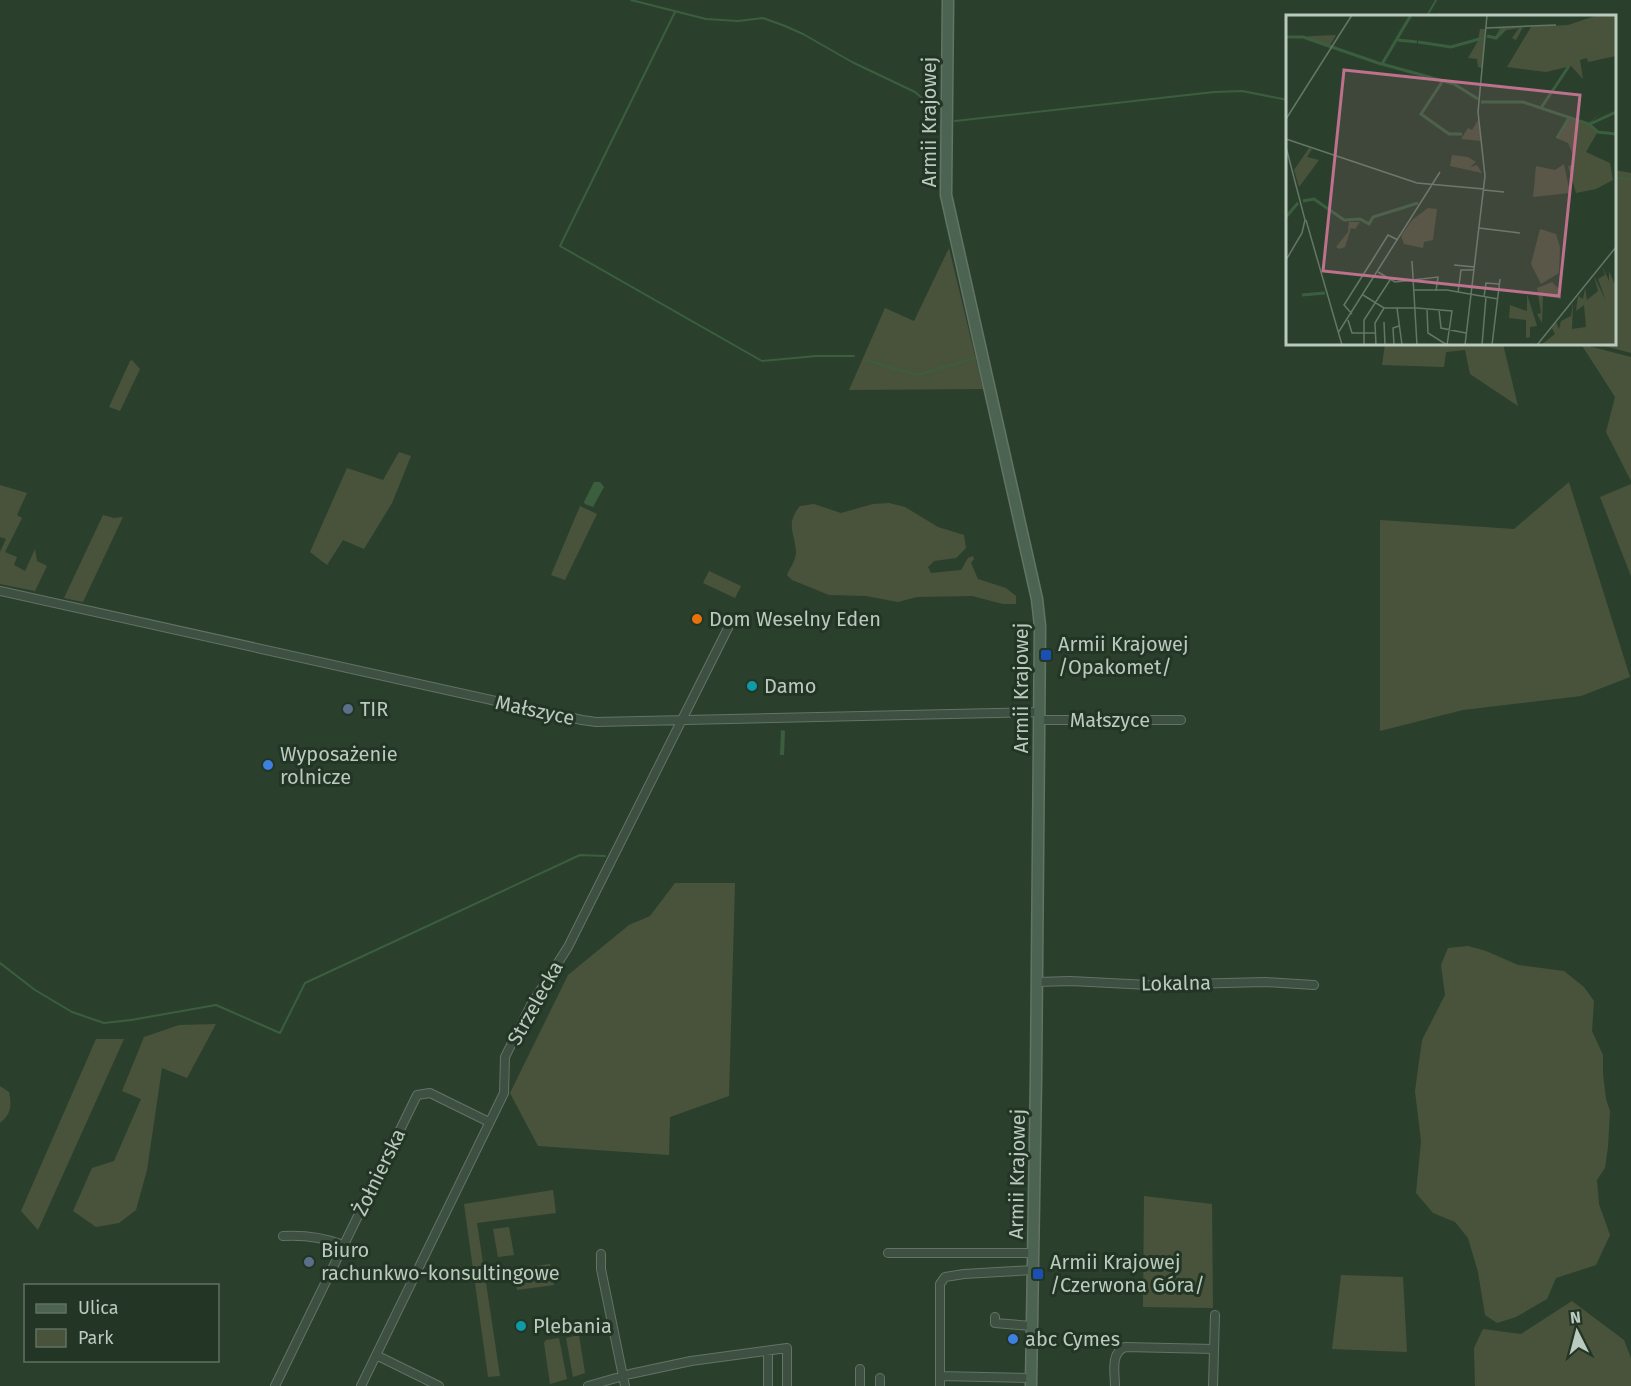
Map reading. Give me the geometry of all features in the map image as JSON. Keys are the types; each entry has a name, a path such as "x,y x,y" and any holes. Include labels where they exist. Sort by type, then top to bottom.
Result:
{"street":[{"name":"Armii Krajowej","path":"948,0 945,180 949,208 1039,612 1037,982 1031,1382"},
{"name":"Małszyce","path":"0,591 596,722 1039,716 1181,720"},
{"name":"Strzelecka","path":"361,1386 504,1094 505,1057 510,1046 531,1005 568,947 729,626"},
{"name":"Lokalna","path":"1037,982 1070,981 1149,985 1265,982 1314,985"},
{"name":"Żołnierska","path":"275,1386 417,1095 430,1093 489,1122"},
{"path":"283,1236 314,1236 344,1245"},
{"path":"888,1253 1034,1253"},
{"path":"601,1254 625,1386"},
{"path":"940,1386 940,1284 945,1278 964,1274 1033,1270"},
{"path":"1213,1386 1215,1315"},
{"path":"995,1317 995,1323 1032,1326"},
{"path":"1115,1386 1115,1355 1125,1347 1214,1348"},
{"path":"588,1386 691,1361 787,1348 787,1386"},
{"path":"768,1351 768,1386"},
{"path":"376,1355 439,1386"},
{"path":"860,1369 860,1386"},
{"path":"940,1376 1031,1382"}],"green space":[{"path":"1616,170 1631,173 1631,353 1601,345 1616,345"},
{"path":"949,248 983,389 849,390 885,308 914,321"},
{"path":"1385,345 1503,345 1518,406 1470,374 1465,350 1446,352 1444,367 1382,365"},
{"path":"1582,345 1631,357 1631,481 1606,432 1615,397"},
{"path":"132,360 140,369 120,411 109,407"},
{"path":"399,452 411,456 392,503 364,549 343,540 327,565 310,552 347,468 383,480"},
{"path":"1569,482 1630,677 1581,696 1463,710 1380,731 1380,520 1514,529"},
{"path":"1631,484 1631,576 1600,497"},
{"path":"0,485 27,493 17,515 22,518 5,552 17,557 14,565 25,571 35,549 37,561 47,566 35,591 0,584 0,552 6,539 0,537"},
{"path":"889,503 905,507 938,527 964,535 966,548 956,558 934,561 928,567 931,573 961,570 968,558 973,556 971,563 978,579 1006,588 1016,596 1016,604 1003,604 972,596 917,597 898,602 866,596 829,595 792,580 787,575 796,555 792,523 795,512 800,506 814,504 841,513 873,504"},
{"path":"580,506 597,514 565,580 551,575"},
{"path":"103,515 114,518 123,517 83,602 64,598"},
{"path":"709,571 741,586 735,598 703,583"},
{"path":"675,883 735,883 729,1096 670,1117 669,1155 538,1146 510,1093 568,975 629,925 650,916"},
{"path":"1468,946 1518,965 1564,971 1584,987 1594,1001 1592,1031 1603,1055 1606,1099 1610,1111 1605,1168 1597,1180 1599,1204 1610,1235 1596,1265 1556,1278 1547,1299 1516,1317 1497,1323 1485,1315 1478,1272 1468,1238 1455,1222 1433,1213 1416,1193 1421,1141 1415,1091 1422,1040 1445,995 1441,965 1448,948"},
{"path":"216,1024 187,1078 162,1068 147,1170 136,1210 119,1223 96,1227 73,1211 92,1168 114,1161 141,1099 122,1091 144,1037 179,1025"},
{"path":"96,1039 124,1039 38,1230 21,1211"},
{"path":"0,1086 9,1092 10,1109 0,1123"},
{"path":"553,1190 556,1213 477,1223 500,1376 488,1377 464,1204"},
{"path":"1144,1196 1212,1204 1213,1308 1143,1307"},
{"path":"509,1227 514,1255 498,1257 493,1229"},
{"path":"550,1264 554,1285 517,1290 514,1269"},
{"path":"1341,1275 1403,1277 1407,1352 1332,1349"},
{"path":"1572,1301 1624,1340 1631,1358 1631,1386 1475,1386 1474,1348 1483,1329 1521,1334"},
{"path":"579,1335 585,1373 573,1377 566,1338"},
{"path":"559,1338 567,1379 550,1384 544,1343 546,1340"}],"shaded area":[{"path":"594,482 600,482 604,487 593,507 584,502"},
{"path":"781,730 785,731 784,755 780,755"}],"waterway":[{"path":"631,0 706,19 738,21 763,18 803,34 852,62 915,92 937,111"},
{"path":"1428,15 1436,0"},
{"path":"675,12 560,246 762,361 816,356 854,356"},
{"path":"955,121 1214,92 1242,91 1286,100"},
{"path":"1616,177 1631,180"},
{"path":"865,360 917,375 975,358"},
{"path":"0,963 35,990 72,1012 104,1023 216,1005 280,1033 305,983 580,855 605,856"}],"place":[{"name":"Dom Weselny Eden","path":"697,619"},
{"name":"Armii Krajowej /Opakomet/","path":"1046,655"},
{"name":"Damo","path":"752,686"},
{"name":"TIR","path":"348,709"},
{"name":"Wyposażenie rolnicze","path":"268,765"},
{"name":"Biuro rachunkwo-konsultingowe","path":"309,1262"},
{"name":"Armii Krajowej /Czerwona Góra/","path":"1038,1274"},
{"name":"Plebania","path":"521,1326"},
{"name":"abc Cymes","path":"1013,1339"}]}
